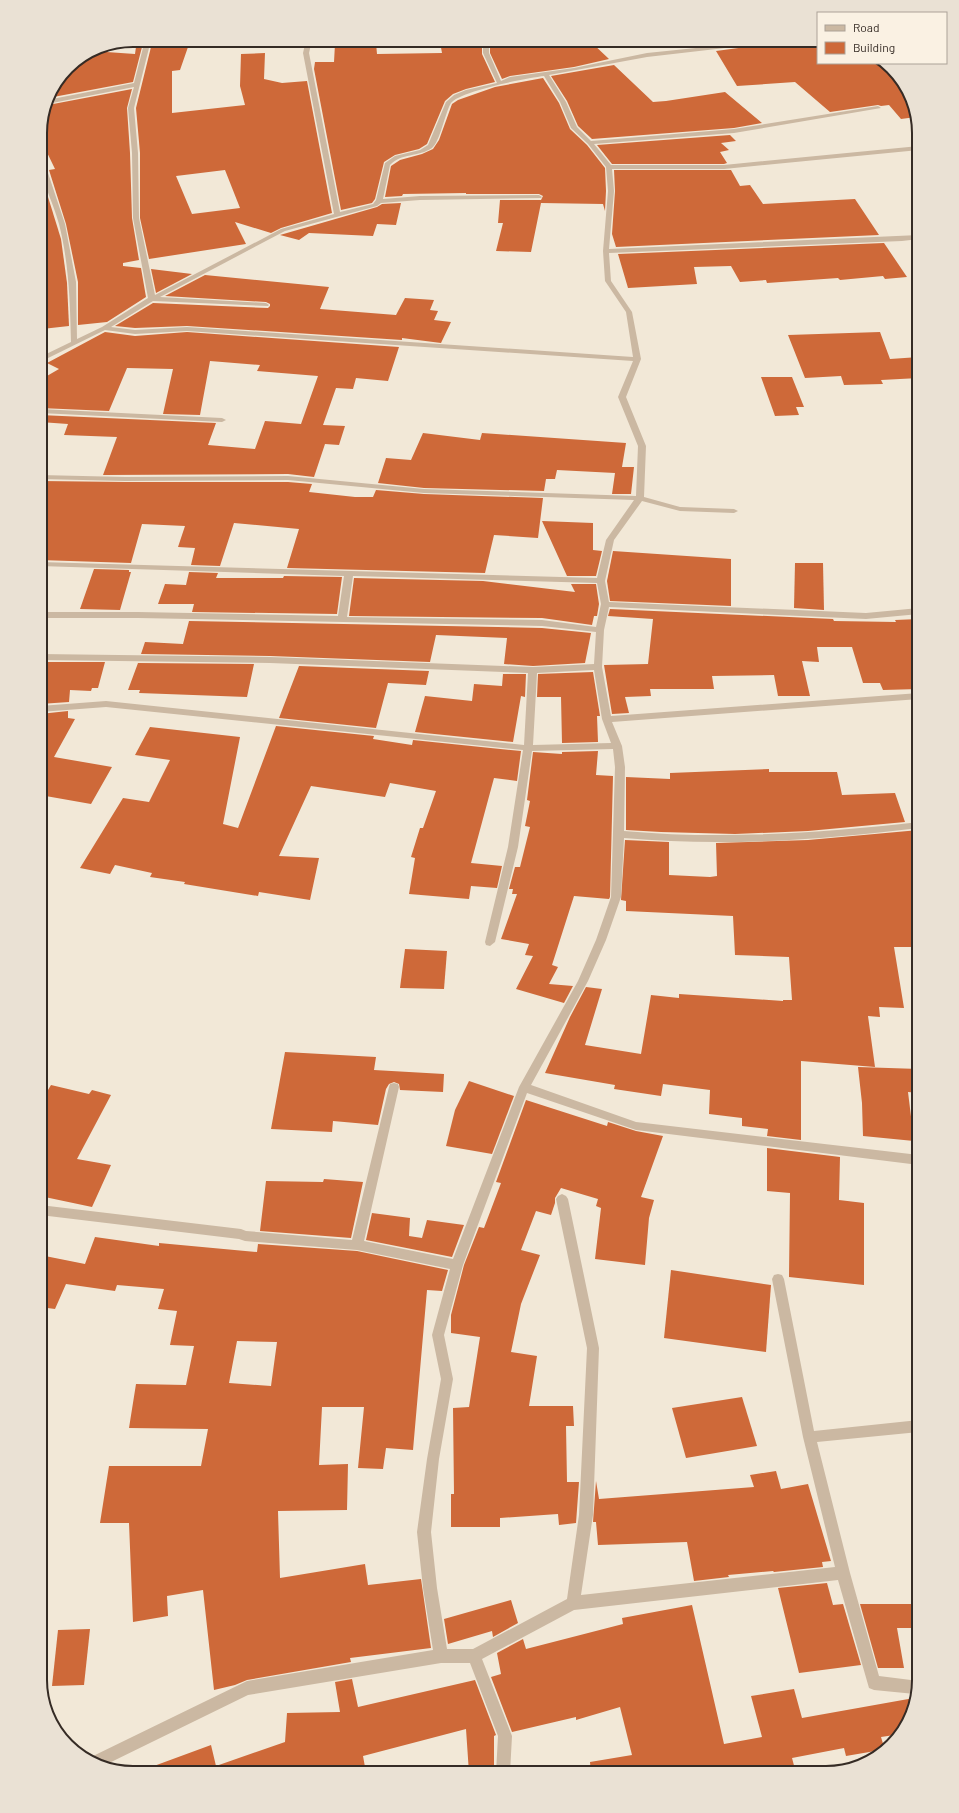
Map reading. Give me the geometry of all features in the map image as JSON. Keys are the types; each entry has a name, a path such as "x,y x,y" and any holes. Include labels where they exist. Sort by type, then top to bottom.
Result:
{"street":[{"path":"146,47 131,108 135,153 136,218 152,299"},
{"path":"307,47 306,53 338,216"},
{"path":"486,47 486,53 500,84"},
{"path":"47,356 104,328 152,299 283,230 375,205 379,201 387,164 390,160 397,157 422,151 431,146 449,102 456,96 468,91 500,84 510,79 546,75 646,55 723,47"},
{"path":"440,1656 430,1588 424,1532 433,1459 447,1379 438,1334 456,1265 524,1087 583,981 601,940 616,897 620,767 617,746 607,719 598,667 600,630 605,604 602,581 610,540 640,498 642,446 622,397 637,359 629,312 608,281 606,251 611,191 609,167 590,143 574,128 563,102 546,75"},
{"path":"54,101 138,84"},
{"path":"590,143 734,131 878,108"},
{"path":"609,167 724,167 912,149"},
{"path":"47,179 62,224 73,282 74,342"},
{"path":"379,201 420,198 539,197"},
{"path":"606,251 912,238"},
{"path":"152,299 266,305"},
{"path":"104,328 135,332 187,329 637,359"},
{"path":"47,411 222,420"},
{"path":"47,477 288,478 424,491 640,498 680,509 734,511"},
{"path":"47,564 602,581"},
{"path":"342,619 349,573"},
{"path":"605,604 866,616 912,612"},
{"path":"47,615 542,623 600,630"},
{"path":"47,657 270,660 532,670 598,667"},
{"path":"490,942 513,847 528,748 532,670"},
{"path":"607,719 912,697"},
{"path":"47,708 106,704 528,748 617,746"},
{"path":"619,834 645,837 744,840 912,826"},
{"path":"357,1245 394,1087"},
{"path":"524,1087 636,1126 912,1159"},
{"path":"562,1200 593,1348 586,1515 573,1603"},
{"path":"47,1211 241,1234 245,1236 357,1245 456,1265"},
{"path":"778,1279 809,1437 843,1573 874,1683 911,1686"},
{"path":"809,1437 912,1427"},
{"path":"101,1759 247,1688 440,1656 474,1656 573,1603 843,1573"},
{"path":"474,1656 505,1736 503,1766"}],"building":[{"path":"136,47 142,47 133,82 55,97 68,76 76,68 90,59 106,52 135,54"},
{"path":"151,47 188,47 180,70 172,71 172,113 245,105 240,86 241,54 265,53 264,79 282,83 307,81 332,213 281,228 271,233 235,222 246,244 149,259 140,218 140,153 136,108","holes":["225,170 240,208 192,214 176,176"]},
{"path":"335,47 376,47 377,54 442,53 441,47 482,47 482,54 495,82 466,89 453,94 445,101 427,144 419,149 395,155 384,162 375,199 372,203 341,210 314,69 315,62 334,62"},
{"path":"490,47 596,47 609,59 574,67 510,76 502,79 490,53"},
{"path":"746,47 817,47 817,64 876,64 887,72 900,90 905,100 910,118 901,119 889,105 878,105 830,112 795,82 737,86 716,51"},
{"path":"614,65 653,102 725,92 762,123 734,128 592,139 578,126 567,101 551,76"},
{"path":"543,78 559,103 570,129 587,145 605,168 605,211 603,204 541,203 531,252 496,251 503,223 498,223 500,200 541,200 543,196 539,194 466,193 403,194 402,196 385,197 391,166 400,160 422,154 433,149 439,140 452,104 458,100 495,87"},
{"path":"132,89 127,108 132,218 139,260 123,263 123,266 141,268 146,297 107,322 78,325 78,282 66,224 49,170 55,169 47,152 47,128 53,104"},
{"path":"730,135 736,141 721,143 729,150 720,152 727,163 724,164 612,164 597,145"},
{"path":"614,170 731,170 740,186 750,185 763,204 855,199 879,235 616,247 612,234 615,191"},
{"path":"47,194 61,239 67,283 69,326 47,328"},
{"path":"401,203 396,225 377,224 373,236 309,233 299,240 280,235 377,207 382,204"},
{"path":"884,243 907,277 885,279 883,276 840,280 838,278 767,283 766,280 740,282 731,266 694,267 697,284 628,288 618,254"},
{"path":"151,269 192,274 156,293"},
{"path":"205,275 329,287 320,309 396,315 405,298 434,300 430,310 438,311 434,320 451,322 441,343 402,338 402,340 187,326 135,328 115,326 153,303 268,308 270,306 270,304 266,302 165,296"},
{"path":"105,332 135,336 187,332 399,347 388,381 356,378 353,389 336,388 323,425 345,426 339,445 325,444 314,477 288,474 103,475 117,437 64,435 68,424 47,422 47,415 216,423 208,445 255,449 265,421 301,424 318,376 257,371 260,365 210,361 200,415 163,414 173,369 127,368 109,411 47,408 47,376 59,369 47,363"},
{"path":"880,332 890,359 912,357 912,378 881,380 883,384 844,385 841,376 805,378 788,335"},
{"path":"761,377 792,377 804,407 796,407 799,415 775,416"},
{"path":"423,433 480,440 482,433 626,443 622,467 634,467 631,494 612,494 615,473 557,470 555,479 546,479 544,491 424,488 378,483 386,458 411,460"},
{"path":"47,481 288,482 312,484 309,492 355,497 373,497 376,490 424,494 543,498 538,538 494,535 485,573 287,568 299,529 234,523 220,566 191,565 195,548 178,547 185,526 142,524 131,563 47,560"},
{"path":"542,521 593,523 593,550 602,551 596,576 567,576"},
{"path":"613,551 731,559 731,606 610,601 607,581"},
{"path":"795,563 823,563 824,610 794,608"},
{"path":"94,569 129,570 129,572 131,572 120,610 80,609"},
{"path":"189,572 218,573 216,578 283,578 284,576 342,577 337,614 192,612 194,604 158,604 165,584 186,585"},
{"path":"354,578 483,581 575,592 571,584 596,584 599,604 597,616 594,616 592,625 542,618 349,616"},
{"path":"610,609 833,619 834,621 896,622 895,620 912,619 912,689 883,690 880,683 863,683 852,647 817,647 819,662 802,661 810,696 778,696 774,675 712,676 714,689 650,689 651,696 625,697 629,713 612,714 604,665 648,664 653,619 608,616"},
{"path":"189,621 542,628 591,633 585,663 533,666 504,664 507,638 436,635 430,662 270,656 141,654 145,642 183,644"},
{"path":"47,662 105,662 98,688 92,688 91,691 70,690 69,702 47,704"},
{"path":"138,663 254,664 247,697 139,693 140,690 128,690"},
{"path":"299,666 429,671 426,685 388,683 376,728 279,718"},
{"path":"593,672 600,716 597,716 598,742 562,743 561,697 537,697 538,674"},
{"path":"503,674 526,674 525,697 521,696 513,742 415,732 425,696 472,701 474,684 502,686"},
{"path":"68,711 68,718 75,719 54,757 112,767 91,804 47,796 47,713"},
{"path":"276,726 374,736 373,739 412,745 413,740 521,751 517,781 494,778 471,863 502,866 497,888 471,886 469,899 409,894 415,858 411,857 420,828 423,828 436,791 390,783 385,797 311,786 279,856 319,858 310,900 259,892 258,896 184,884 185,882 150,877 152,873 115,865 110,874 80,868 123,798 149,802 170,760 135,755 150,727 240,737 223,824 238,828"},
{"path":"598,751 596,775 613,776 610,897 609,899 574,896 552,965 558,967 549,984 573,986 564,1003 516,989 533,956 525,955 529,944 501,939 517,894 512,894 513,889 509,889 515,867 520,867 530,827 525,826 530,801 527,800 533,752 562,754 562,752"},
{"path":"769,769 769,772 837,772 842,795 895,793 905,822 808,831 735,834 626,830 626,777 670,779 670,773"},
{"path":"912,831 912,947 894,947 904,1008 879,1007 880,1017 868,1016 875,1067 801,1061 801,1140 767,1136 768,1129 742,1126 742,1118 709,1114 710,1090 663,1084 661,1096 614,1089 615,1085 545,1073 570,1017 586,987 602,989 585,1045 641,1054 651,995 679,998 679,994 783,1001 792,1000 789,957 735,955 733,916 626,911 626,901 621,900 625,840 669,842 669,875 710,877 717,876 716,843 808,840"},
{"path":"405,949 447,951 444,989 400,988"},
{"path":"285,1052 376,1057 374,1070 444,1074 443,1092 400,1090 399,1084 394,1082 389,1084 386,1089 378,1125 333,1121 332,1132 271,1129"},
{"path":"858,1067 912,1069 912,1092 908,1092 912,1125 912,1141 863,1136 862,1103"},
{"path":"469,1081 514,1096 492,1154 446,1146 455,1110"},
{"path":"51,1085 89,1094 92,1090 111,1095 77,1159 111,1165 92,1207 47,1197 48,1090"},
{"path":"526,1100 607,1126 608,1122 636,1131 663,1136 641,1197 654,1200 649,1218 645,1265 595,1259 601,1208 596,1206 598,1199 561,1188 555,1198 551,1215 536,1211 521,1250 540,1255 521,1304 511,1352 537,1356 529,1406 573,1406 574,1426 566,1426 567,1482 579,1482 576,1523 559,1525 558,1514 500,1518 500,1527 451,1527 451,1494 454,1494 453,1408 469,1407 480,1337 451,1333 451,1315 464,1265 479,1227 484,1228 501,1183 496,1182"},
{"path":"767,1148 840,1157 839,1200 864,1203 864,1285 789,1277 790,1193 767,1191"},
{"path":"324,1179 363,1182 351,1238 260,1231 266,1181 323,1182"},
{"path":"372,1213 410,1218 409,1236 422,1238 427,1220 464,1225 452,1257 366,1240"},
{"path":"95,1237 159,1246 159,1243 257,1252 258,1244 357,1251 448,1270 442,1291 427,1290 413,1450 386,1448 383,1469 358,1468 364,1407 322,1407 319,1465 348,1464 347,1510 278,1511 280,1578 365,1564 368,1585 421,1579 431,1648 350,1658 351,1662 247,1680 235,1685 214,1690 203,1590 167,1596 168,1616 133,1622 129,1523 100,1523 109,1466 201,1466 208,1429 129,1428 136,1384 186,1385 194,1346 170,1345 177,1311 158,1309 164,1289 117,1285 115,1291 66,1284 55,1309 47,1308 47,1256 85,1264","holes":["237,1341 277,1342 271,1386 229,1383"]},
{"path":"671,1270 771,1285 766,1352 664,1338"},
{"path":"742,1397 757,1446 686,1458 672,1408"},
{"path":"776,1471 781,1489 808,1484 831,1561 822,1562 823,1567 728,1575 729,1577 694,1581 687,1542 598,1545 596,1522 593,1522 596,1481 599,1499 754,1487 750,1475"},
{"path":"827,1583 833,1605 843,1604 861,1665 799,1673 778,1588"},
{"path":"511,1600 518,1623 493,1637 492,1631 448,1644 444,1619"},
{"path":"860,1604 912,1604 912,1628 897,1628 904,1668 878,1668"},
{"path":"692,1605 724,1744 762,1737 751,1696 794,1689 802,1718 910,1699 909,1702 903,1718 892,1735 881,1737 883,1745 874,1751 846,1756 844,1748 792,1758 794,1766 590,1766 590,1762 632,1755 620,1707 576,1720 576,1717 512,1732 491,1677 501,1674 497,1653 523,1639 526,1649 623,1624 622,1618"},
{"path":"90,1629 84,1685 52,1686 58,1630"},
{"path":"352,1679 358,1707 475,1680 496,1735 494,1736 494,1766 469,1766 466,1729 363,1756 365,1766 216,1766 285,1742 287,1713 340,1712 335,1682"},
{"path":"211,1745 216,1766 154,1766"}]}
